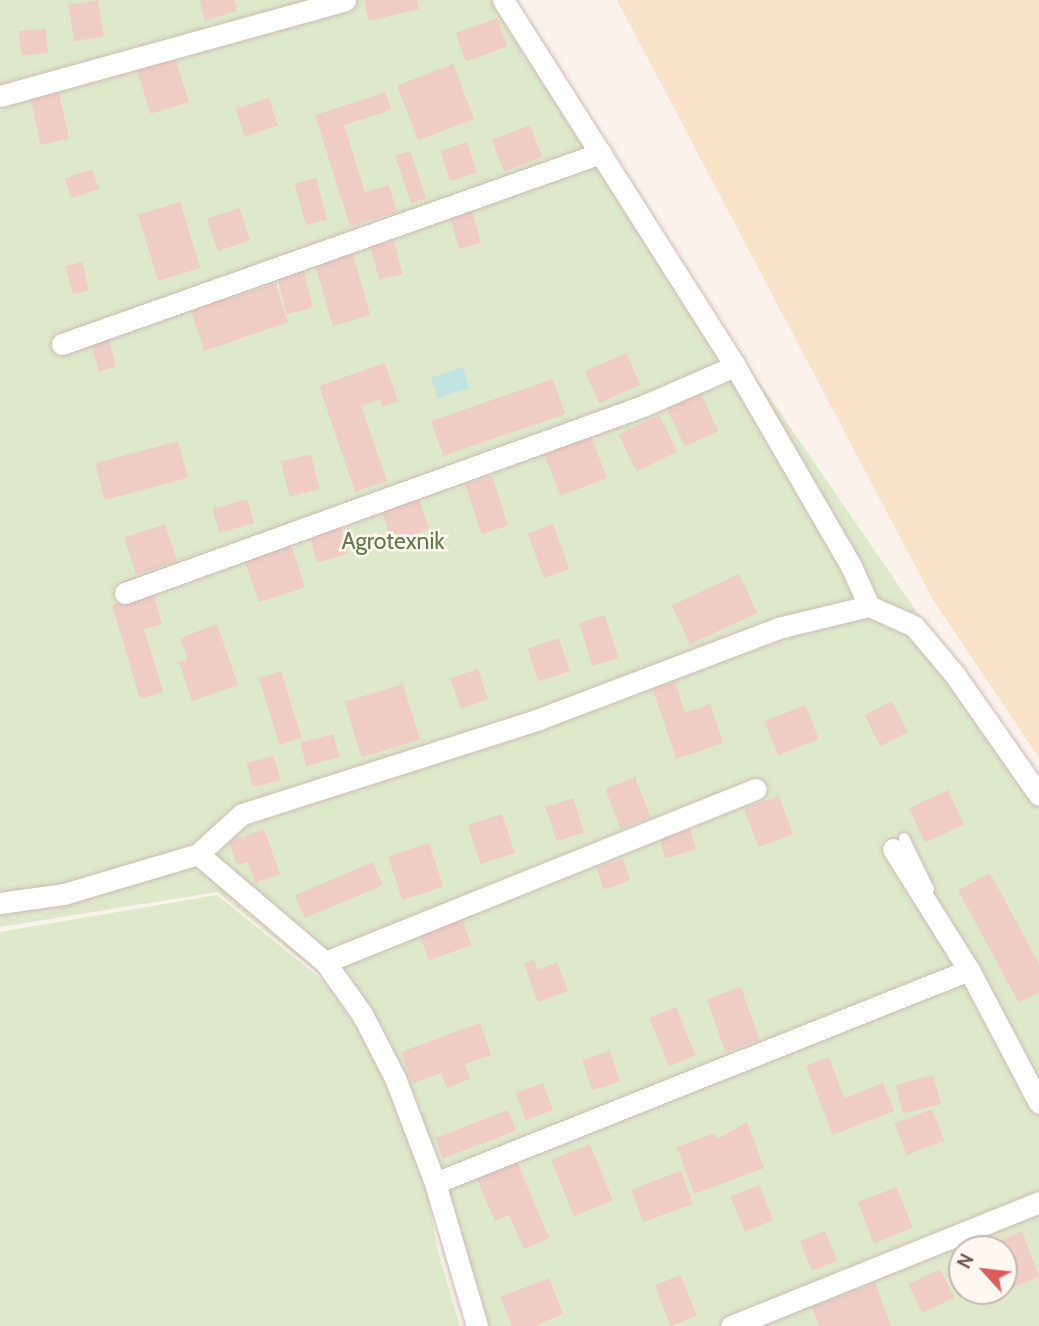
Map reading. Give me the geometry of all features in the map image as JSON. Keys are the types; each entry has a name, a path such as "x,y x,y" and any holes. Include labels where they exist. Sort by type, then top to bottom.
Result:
{"street":[{"path":"0,96 345,0"},
{"path":"503,0 736,366 851,566 869,607"},
{"path":"62,344 601,153"},
{"path":"125,593 643,406 736,366"},
{"path":"0,903 64,894 198,855 242,814 539,719 778,628 869,607 914,626 955,674 1039,795"},
{"path":"325,962 757,789"},
{"path":"898,843 1039,1102"},
{"path":"198,855 325,962 362,1014 396,1078 435,1183 477,1326"},
{"path":"435,1183 969,970"},
{"path":"731,1326 1039,1202"}],"green space":[{"name":"Agrotexnik","path":"0,0 497,0 1039,790 1039,1326 467,1326 442,1247 430,1175 383,1059 335,987 217,892 0,927"},
{"path":"217,895 331,987 381,1065 425,1174 437,1248 460,1326 0,1326 0,932"}],"sand":[{"path":"617,0 1039,0 1039,758 932,598"}],"water":[{"path":"463,367 470,388 437,398 431,378"}],"building":[{"path":"98,0 104,37 74,41 68,5"},
{"path":"199,0 234,0 237,11 205,21"},
{"path":"364,0 417,0 419,9 369,21"},
{"path":"497,18 507,46 466,61 456,33"},
{"path":"46,29 48,53 21,55 19,31"},
{"path":"175,57 189,102 150,114 137,69"},
{"path":"453,64 474,119 418,141 397,86"},
{"path":"58,88 69,139 40,145 30,94"},
{"path":"386,92 391,110 344,125 365,192 389,185 397,212 350,226 315,115"},
{"path":"269,98 278,126 245,136 236,109"},
{"path":"530,125 542,157 504,171 492,140"},
{"path":"467,142 477,172 450,181 440,151"},
{"path":"410,151 426,198 411,203 395,156"},
{"path":"92,169 99,189 71,198 65,178"},
{"path":"316,178 327,220 306,225 295,184"},
{"path":"180,202 200,268 158,281 138,215"},
{"path":"239,208 250,240 218,251 207,219"},
{"path":"472,211 481,243 459,249 450,217"},
{"path":"394,241 402,274 379,280 371,247"},
{"path":"351,248 370,315 333,326 314,259"},
{"path":"82,262 89,290 73,294 66,266"},
{"path":"302,264 313,308 287,314 276,271"},
{"path":"275,283 288,322 204,351 189,304 229,291 231,298"},
{"path":"107,333 116,367 99,371 90,338"},
{"path":"626,353 640,385 599,403 585,371"},
{"path":"385,363 398,401 382,407 380,399 361,406 387,481 355,492 319,386"},
{"path":"553,379 565,414 443,456 431,421"},
{"path":"700,392 718,431 685,447 666,408"},
{"path":"659,415 677,452 637,472 619,435"},
{"path":"590,434 607,478 560,496 543,452"},
{"path":"178,441 188,478 105,500 95,463"},
{"path":"311,454 320,489 290,496 281,461"},
{"path":"492,476 508,525 481,534 465,485"},
{"path":"247,499 254,523 219,533 212,509"},
{"path":"419,499 429,529 392,541 382,511"},
{"path":"165,524 177,561 136,574 124,537"},
{"path":"553,524 569,569 544,578 528,533"},
{"path":"340,526 348,554 317,563 309,535"},
{"path":"289,538 305,587 258,603 242,553"},
{"path":"739,574 757,613 690,644 672,605"},
{"path":"153,593 162,624 144,629 163,692 140,699 112,605"},
{"path":"605,615 618,658 592,666 579,623"},
{"path":"217,624 238,685 192,701 179,662 188,659 180,638"},
{"path":"559,638 570,671 538,681 528,648"},
{"path":"478,669 488,699 460,708 450,678"},
{"path":"281,671 301,738 279,745 259,678"},
{"path":"675,682 685,713 710,704 723,743 676,759 653,690"},
{"path":"403,684 420,739 362,757 345,702"},
{"path":"892,701 908,732 880,746 864,715"},
{"path":"805,705 819,739 778,756 764,721"},
{"path":"333,734 339,757 306,766 300,743"},
{"path":"274,756 280,780 253,787 247,763"},
{"path":"635,777 650,817 621,829 605,788"},
{"path":"948,790 964,824 925,843 909,808"},
{"path":"779,796 793,835 758,847 744,809"},
{"path":"573,798 584,832 557,841 545,807"},
{"path":"502,814 515,853 480,864 468,825"},
{"path":"264,829 280,874 255,883 248,862 237,865 229,842"},
{"path":"690,829 696,849 666,858 659,838"},
{"path":"429,843 443,887 402,900 388,856"},
{"path":"623,859 630,881 603,890 596,868"},
{"path":"373,862 383,885 305,918 295,895"},
{"path":"990,873 1039,964 1039,992 1019,1003 958,890"},
{"path":"460,914 471,945 429,960 418,929"},
{"path":"534,960 538,970 557,962 568,991 538,1002 524,964"},
{"path":"741,987 759,1040 725,1052 707,999"},
{"path":"676,1007 695,1055 669,1066 649,1018"},
{"path":"480,1023 491,1055 465,1064 470,1079 447,1088 441,1073 412,1084 401,1052"},
{"path":"610,1051 620,1081 592,1090 582,1060"},
{"path":"829,1057 844,1098 883,1083 894,1111 833,1135 806,1066"},
{"path":"933,1075 941,1104 903,1114 895,1085"},
{"path":"543,1083 553,1110 526,1120 516,1093"},
{"path":"932,1109 944,1141 907,1155 895,1123"},
{"path":"508,1110 516,1131 443,1158 435,1138"},
{"path":"747,1122 764,1168 694,1194 677,1147 715,1133 717,1139"},
{"path":"590,1144 613,1201 574,1216 551,1160"},
{"path":"517,1162 549,1238 524,1249 509,1215 495,1221 477,1179"},
{"path":"681,1171 693,1204 643,1222 631,1189"},
{"path":"759,1185 773,1220 744,1232 730,1197"},
{"path":"897,1187 913,1228 874,1243 858,1202"},
{"path":"825,1231 837,1261 812,1271 800,1241"},
{"path":"1022,1231 1039,1277 1018,1285 1018,1235 1012,1235"},
{"path":"940,1269 948,1285 948,1301 923,1313 909,1284"},
{"path":"681,1275 697,1316 671,1326 655,1285"},
{"path":"549,1278 563,1314 534,1326 512,1326 500,1297"},
{"path":"875,1283 891,1326 819,1326 812,1307"}]}
